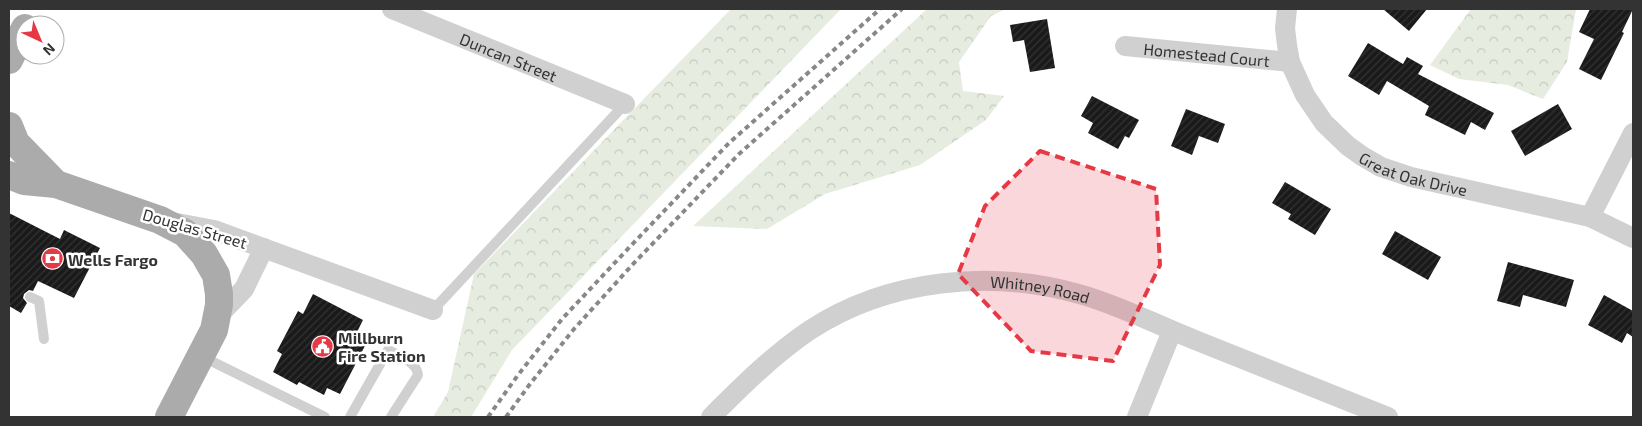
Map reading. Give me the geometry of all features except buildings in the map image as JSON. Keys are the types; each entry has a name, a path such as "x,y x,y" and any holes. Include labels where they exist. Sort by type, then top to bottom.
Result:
{"main road":[{"path":"9,60 15,48"},
{"name":"Douglas Street","path":"9,126 16,143 56,184 160,220"},
{"path":"9,175 24,181 56,184"},
{"path":"160,220 185,233 204,254 216,275 219,294 218,316 214,330 169,417"}],"street":[{"name":"Duncan Street","path":"392,9 625,104"},
{"name":"Great Oak Drive","path":"1287,9 1285,28 1290,62 1304,95 1324,123 1348,146 1381,167 1411,177 1590,217 1633,238"},
{"name":"Homestead Court","path":"1125,46 1290,62"},
{"path":"1590,217 1633,133"},
{"name":"Douglas Street","path":"160,220 214,230 433,310"},
{"path":"218,316 244,289 264,248"},
{"name":"Whitney Road","path":"711,417 756,372 783,350 812,329 842,313 874,299 917,288 942,283 977,280 1012,281 1046,286 1114,305 1172,331 1388,417"},
{"path":"1137,417 1172,331"}],"lane":[{"path":"433,310 625,104"},
{"path":"30,297 39,301 44,339"},
{"path":"350,417 388,350 413,364 418,370 418,375 391,417"},
{"path":"201,356 325,417"}],"highlighted area":[{"path":"1040,151 1156,189 1160,265 1113,361 1031,351 958,274 985,206"}],"green space":[{"path":"731,9 841,9 512,350 471,417 433,417 448,392 474,274"},
{"path":"927,9 1006,9 991,16 959,62 963,91 1004,96 986,120 920,165 825,194 767,229 693,226"},
{"path":"1471,9 1576,9 1567,62 1543,99 1508,85 1459,79 1430,65"}],"railway":[{"path":"488,417 562,319 729,143 880,9"},
{"path":"506,417 574,329 634,263 739,154 902,9"}],"place":[{"name":"Wells Fargo","path":"52,259"},
{"name":"Millburn Fire Station","path":"322,346"}]}
